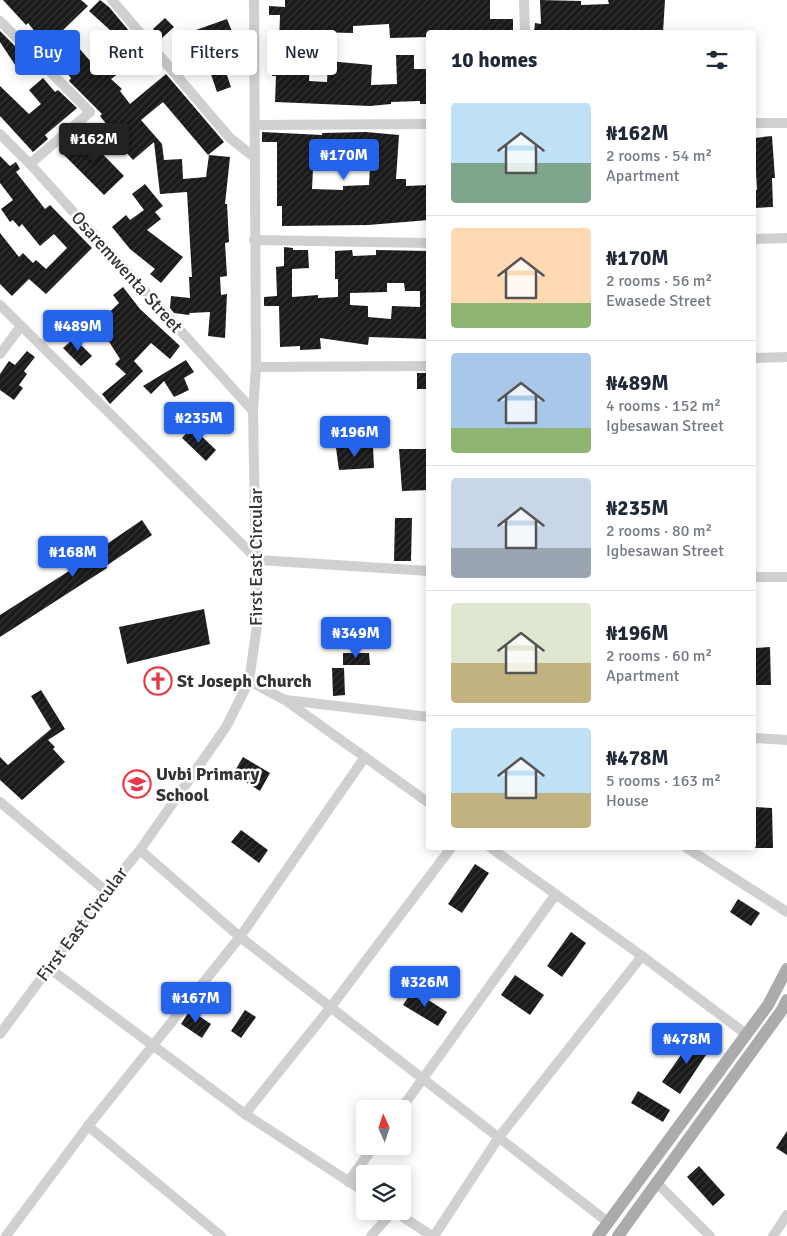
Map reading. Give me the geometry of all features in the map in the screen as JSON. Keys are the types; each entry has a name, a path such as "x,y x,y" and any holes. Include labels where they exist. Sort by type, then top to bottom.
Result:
{"main road":[{"path":"598,1236 768,1005 783,980 787,969"},
{"path":"618,1236 787,1000"}],"street":[{"path":"112,0 230,138 254,157"},
{"name":"First East Circular","path":"0,1034 106,891 140,850 226,727 249,681 257,626 258,560 253,411 256,366 254,0"},
{"path":"524,0 525,30"},
{"path":"0,21 90,112 30,164"},
{"path":"756,123 787,123"},
{"path":"255,125 426,124"},
{"name":"Osaremwenta Street","path":"0,134 30,164 253,411"},
{"path":"756,239 787,238"},
{"path":"254,240 426,243"},
{"path":"0,305 258,560 426,570"},
{"path":"0,354 21,326"},
{"path":"756,358 787,357"},
{"path":"256,366 426,366"},
{"path":"756,577 787,578"},
{"path":"249,681 285,700 426,801"},
{"path":"285,700 426,717"},
{"path":"756,738 787,740"},
{"path":"6,1236 88,1126 240,937 365,757"},
{"path":"0,802 106,891"},
{"path":"140,850 240,937 609,1223"},
{"path":"245,1114 330,1008 449,850"},
{"path":"494,850 642,956 746,1034"},
{"path":"690,850 787,912"},
{"path":"407,1100 556,894"},
{"path":"407,1220 433,1236 499,1137 642,956"},
{"path":"49,968 245,1114 356,1187"},
{"path":"88,1126 221,1236"},
{"path":"348,1182 368,1155"},
{"path":"657,1184 710,1236"},
{"path":"773,1236 787,1215"},
{"path":"370,1236 385,1220"}],"building":[{"path":"3,0 81,0 88,6 63,30 34,30 28,23 26,25"},
{"path":"100,0 109,7 128,30 110,30 89,11"},
{"path":"285,0 490,0 490,19 513,19 513,30 426,30 426,37 390,38 389,24 353,26 353,33 337,33 337,30 280,30 280,15 269,15 269,6 285,7"},
{"path":"540,0 581,1 581,5 609,4 608,0 665,0 663,30 534,30 535,23 541,24"},
{"path":"165,18 174,27 162,38 162,30 153,29"},
{"path":"227,19 231,30 196,30"},
{"path":"0,31 15,46 15,65 0,42"},
{"path":"80,49 90,61 90,75 116,75 111,79 122,89 120,91 130,104 166,74 224,142 208,155 163,102 141,120 162,144 164,160 182,159 183,179 206,177 209,155 230,157 225,204 227,204 229,242 225,243 227,276 220,277 221,295 227,294 225,338 208,336 210,312 190,313 189,315 174,313 170,308 171,296 190,298 189,277 192,277 187,192 160,194 154,142 133,160 117,142 119,140 100,116 102,114 69,81 71,78 68,75 80,75"},
{"path":"396,55 414,55 414,69 426,69 426,104 420,104 420,101 391,102 391,104 370,106 275,102 276,76 272,76 309,75 309,81 327,82 327,75 337,75 337,62 372,65 371,85 397,84"},
{"path":"211,75 227,75 231,87 217,92"},
{"path":"43,78 55,92 58,90 77,108 45,135 48,139 33,152 0,116 0,86 29,114 41,104 29,90"},
{"path":"262,132 322,135 322,133 366,132 399,135 396,179 406,179 406,186 426,185 426,220 368,225 282,226 282,206 277,206 277,142 262,142","holes":["370,167 369,185 343,186 343,190 312,189 313,169"]},
{"path":"84,135 124,176 104,195 64,155"},
{"path":"772,136 775,178 772,178 773,207 756,208 756,138"},
{"path":"0,156 10,166 16,162 20,169 16,172 45,209 50,205 92,248 46,294 29,279 12,296 0,284 0,233 19,257 23,253 33,263 36,260 46,269 67,248 54,234 40,246 22,224 19,227 13,220 10,222 1,209 13,200 0,183"},
{"path":"145,184 163,206 155,212 161,219 147,230 183,257 161,283 150,274 155,269 130,249 112,227 126,215 130,220 144,210 132,194"},
{"path":"284,247 293,248 293,250 308,250 309,268 292,269 292,297 318,295 318,298 338,297 338,279 335,279 335,251 352,250 353,256 376,255 376,250 426,251 426,339 369,337 368,345 320,338 321,349 300,350 300,346 280,347 279,306 264,306 264,297 277,296 276,267 284,266","holes":["387,283 404,283 405,291 420,291 420,307 392,306 391,319 368,317 368,306 350,305 350,293 387,292"]},
{"path":"123,287 140,309 180,346 170,359 151,343 134,361 143,371 110,404 102,394 126,374 115,364 120,359 96,325 119,303 113,295"},
{"path":"74,338 92,356 81,366 63,348"},
{"path":"27,351 35,357 24,371 27,374 19,385 23,388 14,400 0,390 0,374 9,361 15,365"},
{"path":"186,360 194,372 184,378 189,390 174,397 164,381 151,394 143,386"},
{"path":"417,373 426,373 426,389 417,389"},
{"path":"192,427 216,450 206,461 182,438"},
{"path":"373,446 374,468 339,470 336,448"},
{"path":"399,449 426,449 426,490 402,491"},
{"path":"395,518 412,518 411,561 394,561"},
{"path":"142,520 152,535 106,566 107,568 0,637 0,615 102,550 101,548"},
{"path":"204,609 210,644 127,664 119,627"},
{"path":"770,647 771,685 756,685 756,648"},
{"path":"343,653 369,653 370,665 343,665"},
{"path":"332,668 344,668 345,695 333,696"},
{"path":"41,690 65,729 48,740 55,747 53,749 65,762 22,800 0,780 0,757 8,765 51,729 31,696"},
{"path":"243,757 270,773 260,791 233,774"},
{"path":"756,807 772,808 773,848 756,848"},
{"path":"241,830 268,850 259,863 231,842"},
{"path":"475,864 489,873 462,913 448,904"},
{"path":"738,899 760,913 751,926 730,912"},
{"path":"571,932 586,943 562,977 547,966"},
{"path":"515,975 544,995 530,1015 501,995"},
{"path":"413,990 447,1012 438,1026 403,1005"},
{"path":"190,1010 211,1024 202,1038 181,1024"},
{"path":"245,1010 256,1017 241,1038 231,1031"},
{"path":"695,1035 712,1046 680,1094 662,1082"},
{"path":"638,1091 670,1110 663,1122 631,1103"},
{"path":"787,1131 787,1155 776,1148"},
{"path":"699,1166 725,1195 713,1206 687,1177"}],"place":[{"name":"St Joseph Church","path":"158,681"},
{"name":"Uvbi Primary School","path":"137,784"}]}
